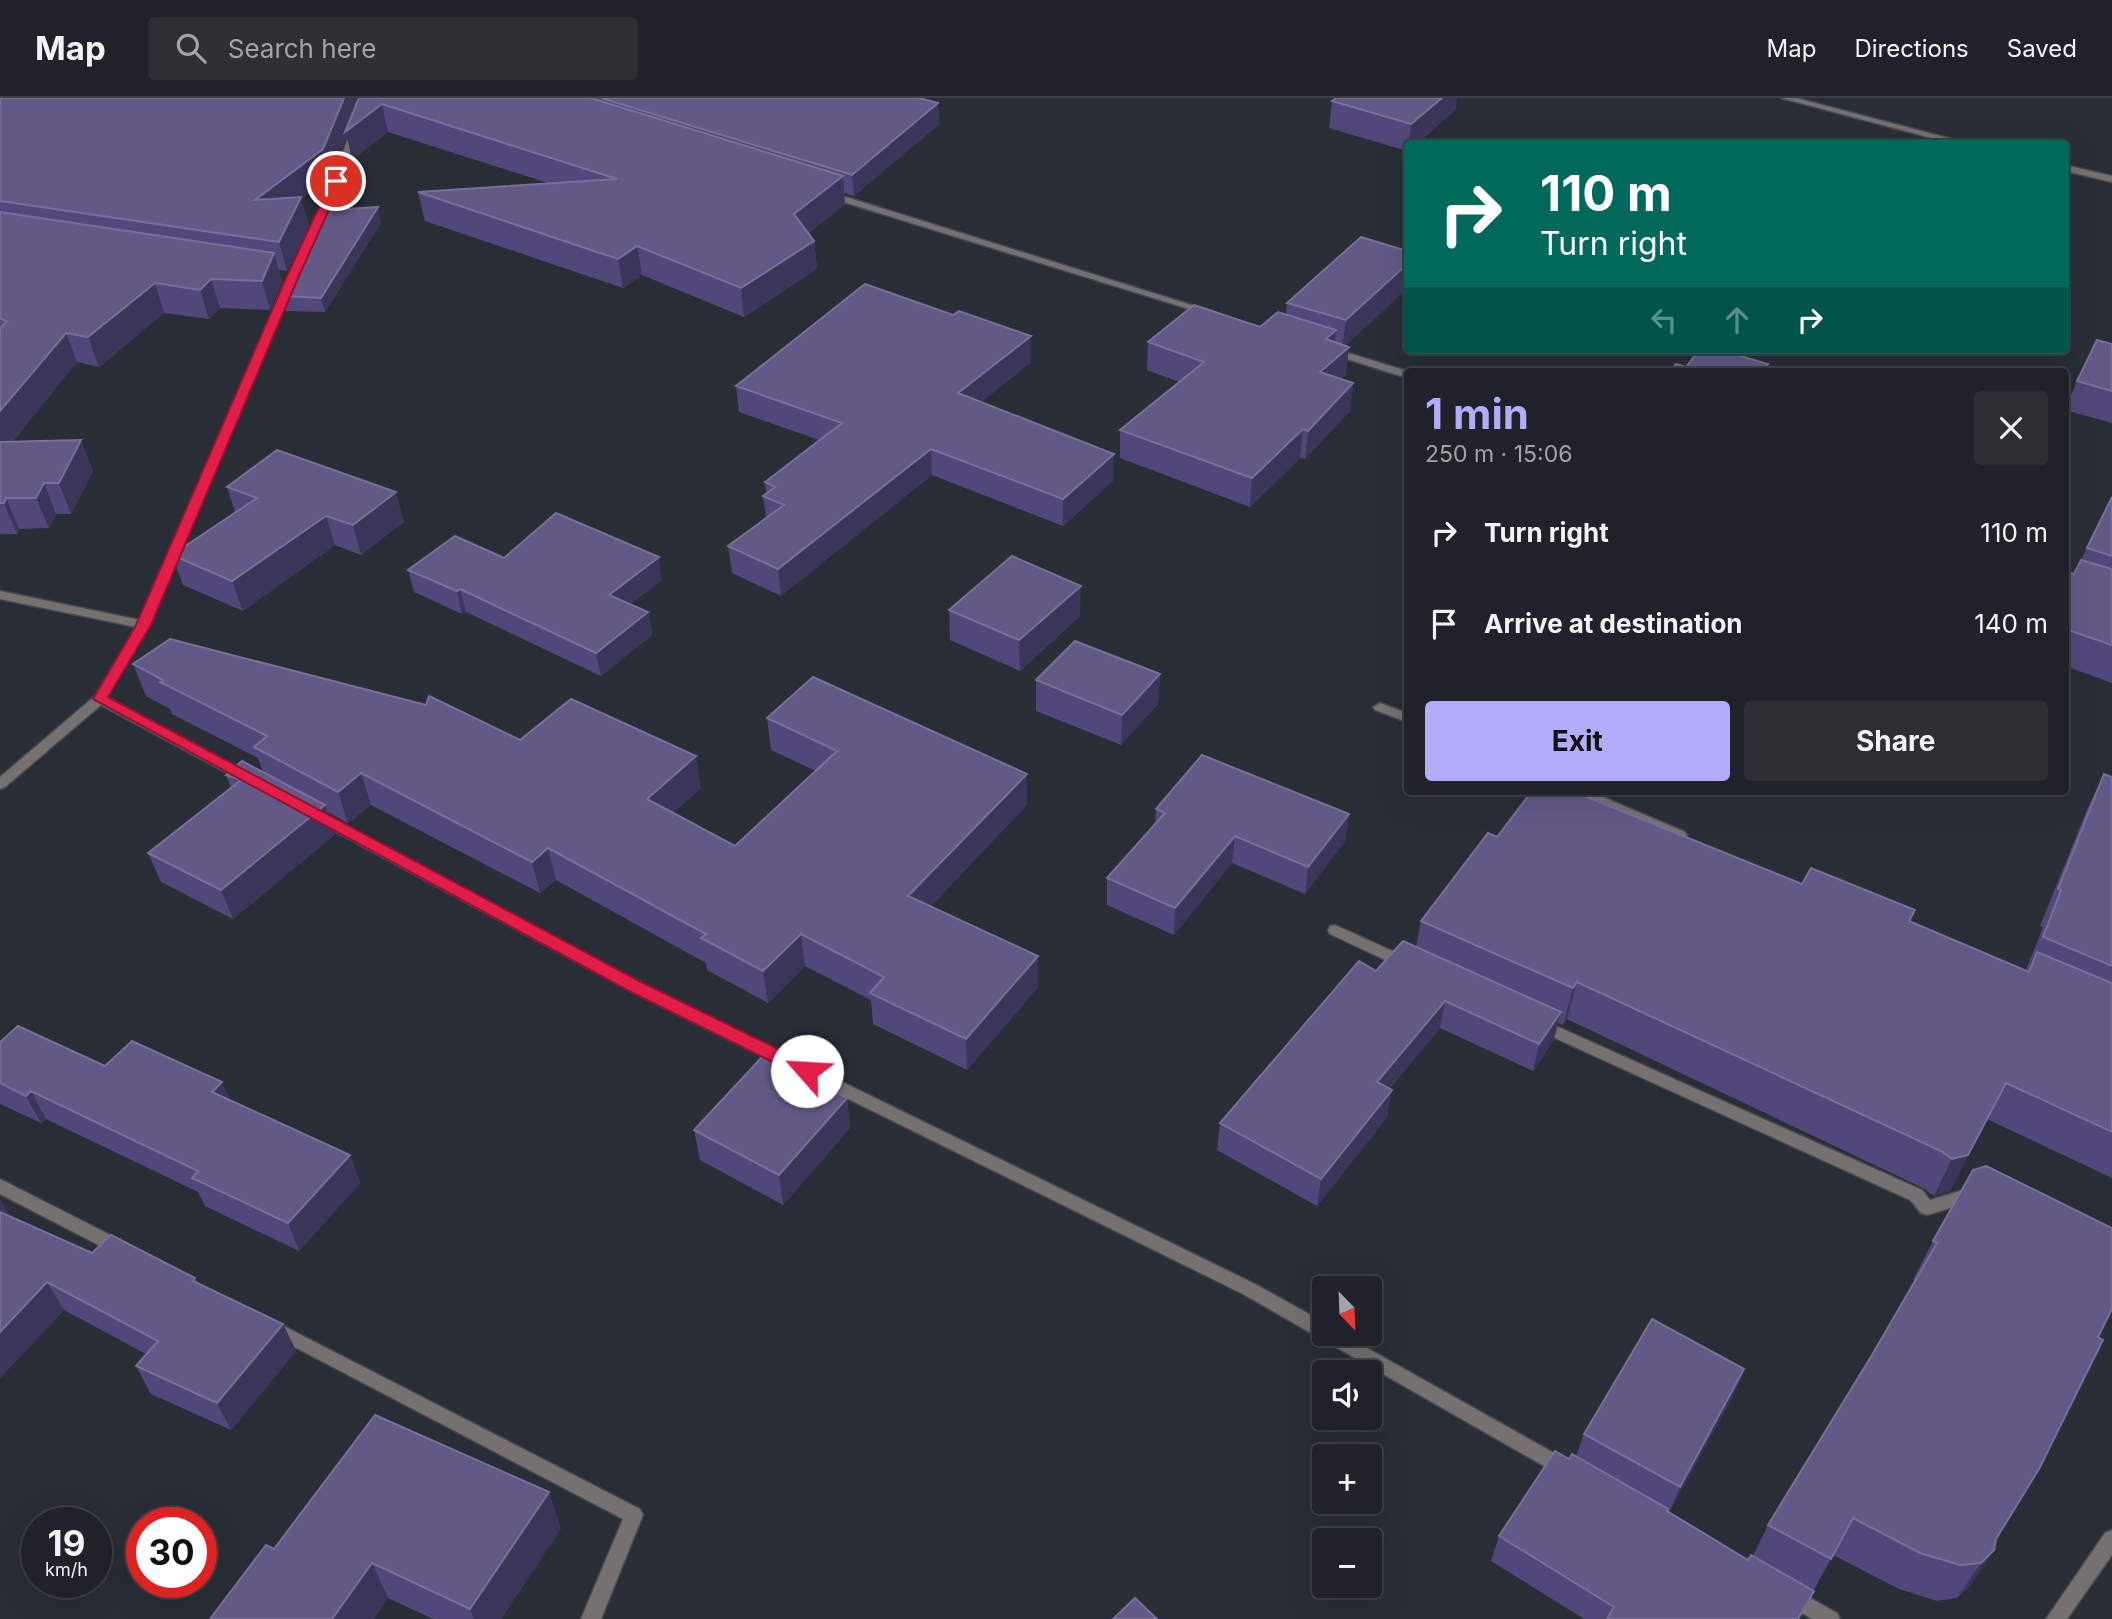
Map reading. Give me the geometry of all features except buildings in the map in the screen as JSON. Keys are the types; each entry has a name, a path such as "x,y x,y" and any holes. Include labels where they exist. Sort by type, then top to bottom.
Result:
{"street":[{"path":"310,241 364,113 375,98"},
{"path":"1785,98 1952,140"},
{"path":"2069,169 2112,180"},
{"path":"814,190 1215,314"},
{"path":"0,784 100,699 144,625 298,265"},
{"path":"279,276 292,278"},
{"path":"1318,347 1404,374"},
{"path":"0,595 144,625"},
{"path":"100,699 258,784"},
{"path":"1380,707 1404,717"},
{"path":"1585,795 1691,840"},
{"path":"307,810 635,987 1249,1289 1312,1325"},
{"path":"1335,930 1423,971"},
{"path":"1524,1018 1916,1195 1927,1208 1967,1196 1991,1208"},
{"path":"0,1186 137,1257"},
{"path":"261,1321 634,1515 592,1619"},
{"path":"1349,1346 1579,1476"},
{"path":"2056,1619 2112,1539"},
{"path":"1770,1585 1830,1619"}],"route":[{"path":"336,181 144,625 100,699 635,987 807,1071"}]}
